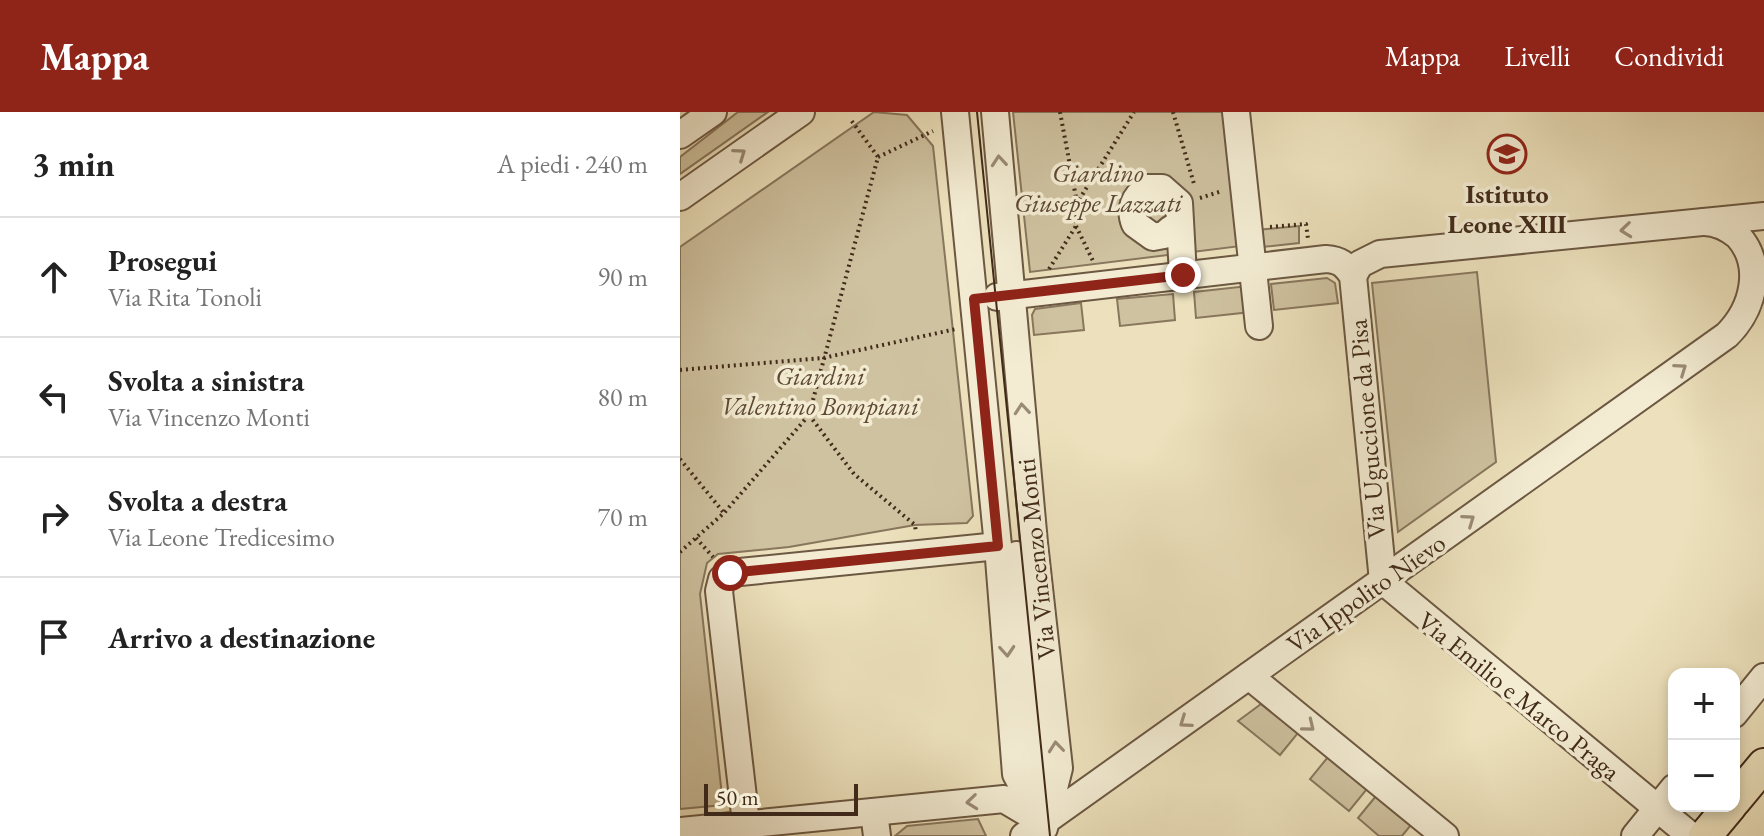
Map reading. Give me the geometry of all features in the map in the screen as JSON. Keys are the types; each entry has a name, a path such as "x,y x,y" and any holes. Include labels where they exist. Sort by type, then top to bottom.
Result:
{"main road":[{"path":"1740,794 1764,765"},
{"path":"1705,836 1725,812"}],"street":[{"path":"680,135 713,112"},
{"path":"680,197 801,112"},
{"name":"Via Vincenzo Monti","path":"955,112 992,297 1059,768 1037,832"},
{"path":"972,112 992,297 1338,260 1353,276 1360,264 1380,254 1764,216"},
{"name":"Via Vincenzo Monti","path":"995,112 992,297 998,546 1016,774 1037,832"},
{"path":"1236,112 1259,326"},
{"path":"1171,229 1164,235 1153,237 1135,224 1134,200 1147,188 1162,188 1179,203 1183,275"},
{"name":"Via Ippolito Nievo","path":"1037,832 1249,676 1708,350 1740,321 1753,297 1758,276 1752,253 1742,239 1720,224 1704,222"},
{"name":"Via Uguccione da Pisa","path":"1353,276 1383,581"},
{"path":"746,823 719,591 723,567 998,546"},
{"name":"Via Emilio e Marco Praga","path":"1383,581 1691,836"},
{"path":"1249,676 1445,836"},
{"path":"1740,707 1764,677"},
{"path":"1635,836 1668,795"},
{"path":"680,831 746,823 876,824 1004,799 1037,832"}],"path":[{"path":"1060,112 1077,203 1076,226 1096,267"},
{"path":"1077,203 1134,112"},
{"path":"1173,112 1198,198 1243,184"},
{"path":"851,120 878,157"},
{"path":"680,552 724,513 809,415 878,157 934,131"},
{"path":"1248,229 1306,224 1308,246"},
{"path":"1046,273 1076,226"},
{"path":"680,370 823,358 959,329"},
{"path":"809,415 854,474 915,525 916,534"},
{"path":"680,459 724,513"},
{"path":"696,538 723,567"}],"green space":[{"path":"738,112 768,112 680,174 680,157"},
{"name":"Giardini Valentino Bompiani","path":"874,112 907,115 933,146 973,516 967,523 915,525 789,547 718,554 707,563 700,594 723,805 680,809 680,247"},
{"name":"Giardino Giuseppe Lazzati","path":"1013,112 1225,112 1241,246 1030,272"},
{"path":"1299,226 1299,243 1262,247 1257,230"},
{"path":"1477,272 1496,462 1398,532 1372,283"},
{"path":"1327,278 1335,283 1338,303 1274,310 1271,284"},
{"path":"1248,286 1251,312 1196,318 1194,292"},
{"path":"1173,294 1175,320 1120,326 1117,299"},
{"path":"1081,303 1084,330 1034,335 1032,315 1035,309"},
{"path":"1261,704 1298,733 1280,755 1238,721"},
{"path":"1328,757 1367,789 1349,811 1310,779"},
{"path":"1376,796 1411,825 1402,836 1379,836 1358,818"},
{"path":"978,819 986,836 895,836 907,826"}],"tram line":[{"path":"977,112 1050,836"}],"place":[{"name":"Istituto Leone XIII","path":"1507,154"}],"route":[{"path":"730,573 998,546 974,299 1183,275"}]}
